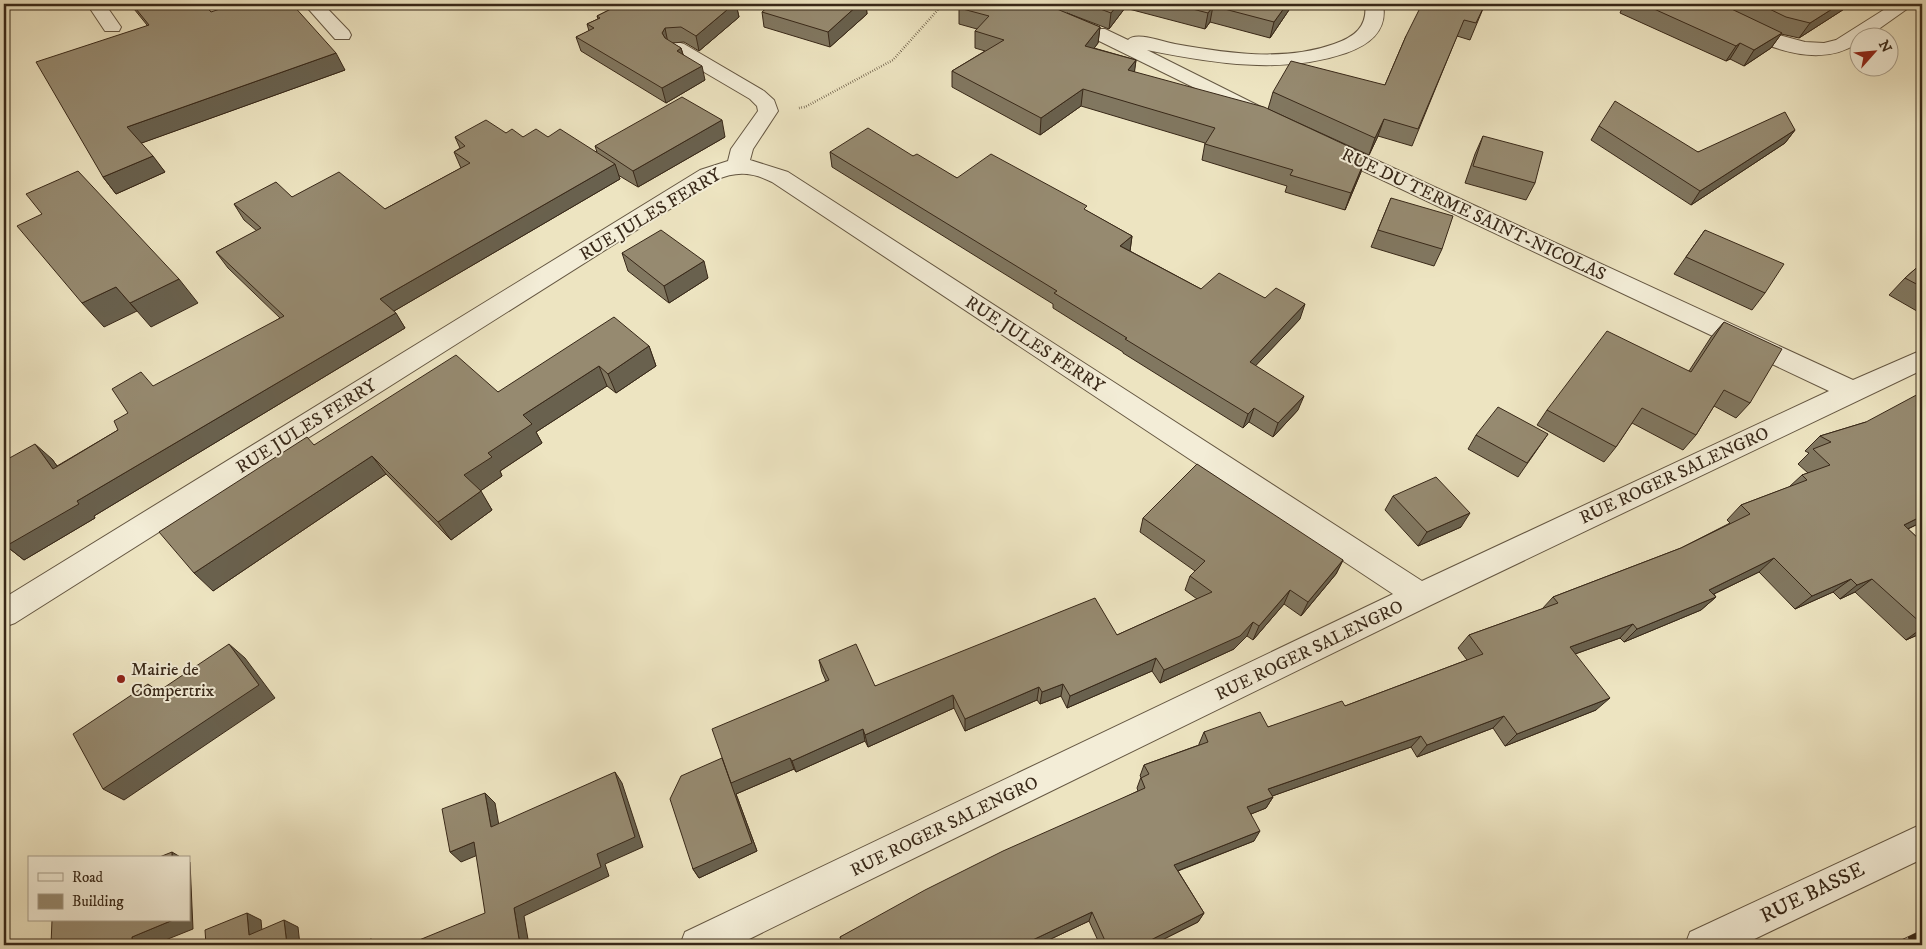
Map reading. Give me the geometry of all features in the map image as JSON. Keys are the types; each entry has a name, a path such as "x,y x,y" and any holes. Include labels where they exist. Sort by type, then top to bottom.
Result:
{"street":[{"path":"96,4 112,27"},
{"path":"313,4 342,35"},
{"path":"1273,120 1090,30 1193,53 1285,59 1319,55 1361,40 1373,27 1376,12 1374,4"},
{"path":"1699,4 1776,40 1815,49 1831,49 1842,45 1905,4"},
{"path":"678,48 758,95 767,104 768,111 742,149 738,165"},
{"name":"RUE DU TERME SAINT-NICOLAS","path":"1309,137 1852,391"},
{"name":"RUE JULES FERRY","path":"4,614 708,175 723,168 738,165 764,169 780,177 1420,596"},
{"name":"RUE ROGER SALENGRO","path":"698,945 1420,596 1922,359"},
{"name":"RUE BASSE","path":"1703,945 1922,841"}],"path":[{"path":"768,111 805,108 893,60 943,4"}],"building":[{"path":"132,4 204,4 211,12 234,4 292,4 336,53 127,127 153,156 103,177 36,62 149,25"},
{"path":"621,4 734,4 696,36 681,27 665,28 662,33 665,38 681,48 677,51 702,66 662,88 576,37 594,28 587,24 600,18 597,16"},
{"path":"771,4 859,4 828,32 762,12"},
{"path":"963,4 1045,4 1100,27 1085,46 1136,60 1128,70 1264,107 1367,155 1351,193 1290,175 1293,170 1205,144 1215,128 1083,89 1041,118 952,71 1004,40 975,31 989,16 959,8"},
{"path":"1087,4 1118,4 1111,13"},
{"path":"1173,4 1287,4 1274,22 1213,6 1208,13"},
{"path":"1422,4 1485,4 1476,23 1464,20 1418,129 1384,119 1375,138 1273,92 1291,61 1385,85"},
{"path":"1643,4 1721,4 1782,33 1754,50 1740,43 1736,46"},
{"path":"1759,4 1840,4 1810,23 1786,17"},
{"path":"682,97 722,120 633,171 595,146"},
{"path":"1615,101 1698,152 1785,112 1795,130 1700,191 1599,126"},
{"path":"486,120 506,133 512,129 523,137 536,129 548,137 560,129 615,164 380,299 396,313 77,501 79,504 6,546 4,543 4,461 35,444 53,469 118,430 114,421 128,413 112,389 141,372 153,386 284,316 216,252 261,228 234,204 276,182 292,197 339,172 385,209 470,163 454,152 465,146 455,137"},
{"path":"868,128 913,156 917,154 957,178 991,154 1087,206 1084,209 1132,236 1120,246 1201,289 1219,273 1265,298 1276,288 1305,304 1250,362 1304,396 1278,423 1254,408 1248,414 1125,339 1127,338 1054,293 1057,291 830,152"},
{"path":"1483,136 1543,152 1535,183 1473,166"},
{"path":"78,171 179,279 130,303 116,287 82,303 17,226 42,214 26,194"},
{"path":"1391,198 1453,216 1442,249 1378,230"},
{"path":"661,230 704,261 664,286 622,253"},
{"path":"1705,230 1784,264 1765,293 1686,257"},
{"path":"1922,263 1922,287 1905,278"},
{"path":"614,317 649,346 608,374 599,366 523,415 532,424 488,453 492,457 464,475 481,491 438,522 372,456 194,573 159,532 307,437 314,445 456,355 498,392"},
{"path":"1724,322 1782,349 1750,403 1724,390 1696,435 1642,408 1616,447 1547,410 1607,331 1691,372"},
{"path":"1922,392 1922,516 1904,525 1922,542 1922,624 1872,579 1857,585 1851,579 1812,596 1774,558 1709,590 1716,597 1637,629 1633,624 1570,647 1610,698 1517,734 1504,716 1427,745 1421,736 1268,789 1273,797 1247,807 1260,831 1174,865 1204,913 1141,945 1107,945 1092,912 1022,945 844,945 840,937 925,890 1003,851 1145,788 1141,778 1149,774 1144,765 1208,742 1204,732 1260,712 1268,727 1342,701 1345,706 1483,654 1469,635 1558,603 1553,597 1681,548 1750,514 1741,505 1807,480 1802,475 1830,465 1813,449 1831,442 1820,436 1866,422"},
{"path":"1498,407 1548,434 1527,463 1476,435"},
{"path":"1197,464 1343,560 1308,602 1290,590 1259,626 1253,622 1240,636 1164,670 1156,658 1070,696 1063,684 1042,692 1039,687 965,719 953,695 865,735 863,729 792,761 790,758 731,783 712,729 829,680 819,660 856,644 875,686 1095,598 1117,635 1212,592 1190,576 1205,561 1143,518"},
{"path":"1436,477 1470,513 1427,532 1393,496"},
{"path":"229,644 259,685 103,789 73,734 148,684 156,693"},
{"path":"722,758 752,843 693,869 670,799 681,776"},
{"path":"615,772 635,837 597,854 601,867 514,908 520,945 407,945 485,913 474,842 450,852 442,809 485,793 491,827"},
{"path":"172,852 172,856 162,856"},
{"path":"247,913 249,935 284,920 287,945 206,945 205,930"},
{"path":"52,922 168,922 132,937 132,945 51,945"},
{"path":"371,939 366,945 356,945"}],"railway":[{"path":"1897,945 1922,933"}],"place":[{"name":"Mairie de Compertrix","path":"121,679"}]}
